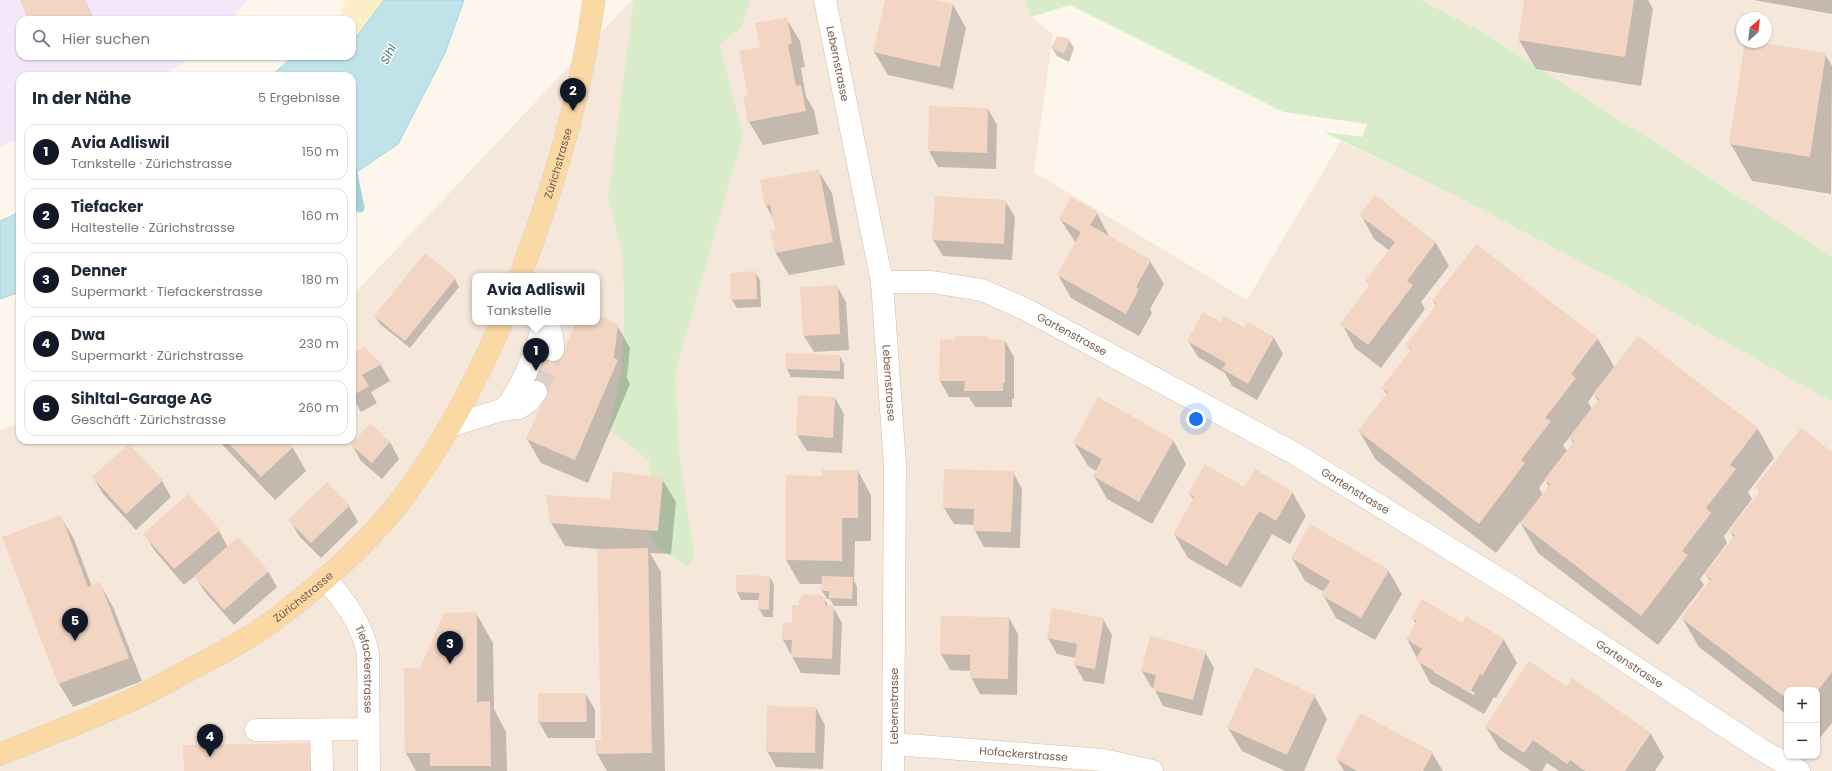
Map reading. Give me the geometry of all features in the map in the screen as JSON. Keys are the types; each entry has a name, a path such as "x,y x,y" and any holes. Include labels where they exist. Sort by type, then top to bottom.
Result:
{"main road":[{"name":"Zürichstrasse","path":"522,273 550,190 573,111 588,45 594,0"},
{"name":"Zürichstrasse","path":"0,754 134,699 206,661 278,618 325,578 368,537 398,504 450,426 477,378 501,325"}],"street":[{"name":"Lebernstrasse","path":"825,0 882,282 895,464 893,771"},
{"name":"Gartenstrasse","path":"882,282 932,282 982,290 1034,314 1292,452 1517,590 1760,749 1799,771"},
{"path":"501,410 510,403 520,384 537,344 541,325"},
{"path":"547,325 552,336 553,350"},
{"path":"450,426 501,410 519,408 529,401 536,392"},
{"name":"Tiefackerstrasse","path":"325,578 341,596 364,635 368,653 368,771"},
{"path":"256,730 368,729"},
{"path":"321,730 322,771"},
{"name":"Hofackerstrasse","path":"894,744 1103,760 1152,771"}],"shaded area":[{"path":"0,0 248,0 234,16 16,16 16,60 188,60 167,72 16,72 16,140 0,147"},
{"path":"632,0 1025,0 1031,17 1053,34 1034,172 1247,300 1341,141 1458,197 1620,283 1832,402 1832,771 0,771 0,430 16,424 16,444 356,444 356,292"},
{"path":"1420,0 1832,0 1832,256 1481,31"}],"green space":[{"path":"634,0 750,0 750,4 740,29 719,44 743,134 675,373 679,454 694,553 689,567 658,548 641,521 651,494 649,460 608,430 621,372 624,321 623,256 608,199"},
{"path":"1025,0 1420,0 1481,31 1832,256 1832,402 1620,283 1458,197 1324,132 1362,137 1367,124 1283,112 1070,5 1031,17"}],"sand":[{"path":"345,0 384,0 356,38 356,16 340,16"}],"water":[{"name":"Sihl","path":"384,0 464,0 445,53 398,144 356,172 356,72 276,72 289,60 356,60 356,38"},
{"path":"16,214 16,293 0,299 0,221"}],"building":[{"path":"20,0 85,0 91,16 26,16"},
{"path":"885,0 936,0 953,4 940,67 873,52"},
{"path":"1524,0 1634,0 1625,57 1518,40"},
{"path":"787,17 792,43 788,45 796,86 801,85 806,111 748,122 743,97 748,96 739,51 760,47 755,23"},
{"path":"1057,36 1070,39 1064,54 1051,48"},
{"path":"1772,45 1826,53 1810,157 1729,144 1744,48 1772,48"},
{"path":"929,106 988,108 987,153 928,151"},
{"path":"819,169 833,242 775,253 770,230 775,229 770,205 765,206 760,180"},
{"path":"1375,195 1436,242 1407,281 1413,285 1368,345 1340,324 1370,285 1365,281 1395,242 1359,215"},
{"path":"935,196 1006,200 1004,244 932,240"},
{"path":"1071,197 1098,212 1090,225 1151,260 1136,287 1139,289 1126,314 1057,275 1081,232 1059,219"},
{"path":"1476,244 1598,338 1571,374 1576,378 1545,418 1551,421 1521,460 1525,463 1479,524 1358,431 1388,392 1381,388 1411,349 1406,344 1437,304 1432,301"},
{"path":"425,253 456,278 405,341 374,316"},
{"path":"756,271 757,299 731,300 730,273"},
{"path":"838,285 840,334 803,336 800,287"},
{"path":"1203,312 1220,322 1224,316 1245,328 1248,322 1274,337 1248,384 1222,369 1226,363 1187,341"},
{"path":"600,316 618,324 614,358 618,360 575,460 526,439 545,396 522,386 539,344 562,354 575,325 600,325"},
{"path":"955,336 987,336 987,339 1005,340 1005,383 1003,383 1003,391 964,391 965,381 939,381 940,339 955,340"},
{"path":"1638,336 1758,428 1730,465 1736,469 1706,508 1711,513 1682,551 1688,555 1641,616 1520,523 1550,484 1544,480 1574,441 1569,437 1599,399 1593,394"},
{"path":"364,347 382,364 362,375 369,386 356,394 356,352"},
{"path":"786,353 840,355 840,371 786,369"},
{"path":"798,395 835,397 833,438 796,435"},
{"path":"1098,397 1174,440 1139,502 1093,476 1102,459 1073,443"},
{"path":"370,423 390,442 372,463 351,445 356,444 356,439"},
{"path":"1801,428 1832,452 1832,672 1820,687 1784,687 1784,697 1681,618 1711,579 1705,574 1735,535 1729,531 1760,491 1755,487"},
{"path":"129,444 163,480 126,514 92,477"},
{"path":"229,444 290,444 293,447 261,477"},
{"path":"1205,464 1244,487 1255,469 1293,492 1276,521 1259,511 1227,566 1173,534 1194,497 1188,493"},
{"path":"944,469 1014,471 1011,532 973,531 974,509 943,508"},
{"path":"822,470 858,470 858,518 842,518 842,561 785,560 786,475 823,476"},
{"path":"613,471 663,478 658,531 550,523 546,495 610,499"},
{"path":"327,482 350,505 311,543 288,520"},
{"path":"188,494 220,530 174,569 143,534"},
{"path":"61,515 88,587 100,582 129,658 58,684 2,537"},
{"path":"1310,524 1389,570 1361,618 1321,595 1330,581 1291,558"},
{"path":"238,537 269,571 224,610 194,576"},
{"path":"648,548 652,753 596,754 595,740 601,740 597,549"},
{"path":"736,575 770,576 769,610 758,609 759,593 736,592"},
{"path":"822,576 853,577 852,599 829,598 829,591 821,591"},
{"path":"804,594 821,595 825,599 825,605 834,606 832,659 791,657 792,640 782,640 783,622 792,623 792,605 799,605 799,599"},
{"path":"1422,599 1462,623 1466,616 1504,639 1482,676 1480,674 1470,692 1415,660 1422,649 1406,639 1417,621 1411,618"},
{"path":"1052,608 1104,618 1095,669 1074,665 1077,644 1047,638"},
{"path":"477,612 477,702 490,701 491,766 430,766 430,753 405,753 404,668 420,668 444,613"},
{"path":"941,616 1009,617 1008,679 970,678 970,655 940,654"},
{"path":"1150,636 1206,651 1193,700 1153,690 1156,675 1141,671"},
{"path":"1529,661 1566,686 1572,678 1651,733 1625,771 1585,771 1570,760 1567,764 1533,740 1524,753 1485,727"},
{"path":"1255,667 1315,695 1287,755 1227,728"},
{"path":"538,693 586,693 587,722 538,722"},
{"path":"767,706 816,707 815,753 766,752"},
{"path":"1360,713 1433,752 1423,771 1357,771 1336,759"},
{"path":"316,743 316,771 184,771 183,745"}],"waterway":[{"path":"356,188 360,208"}],"tunnel":[{"path":"536,392 553,350"}],"place":[{"name":"Tiefacker","path":"573,111"},
{"name":"Avia Adliswil","path":"536,371"},
{"name":"Sihltal-Garage AG","path":"75,641"},
{"name":"Denner","path":"450,664"},
{"name":"Dwa","path":"210,757"}]}
